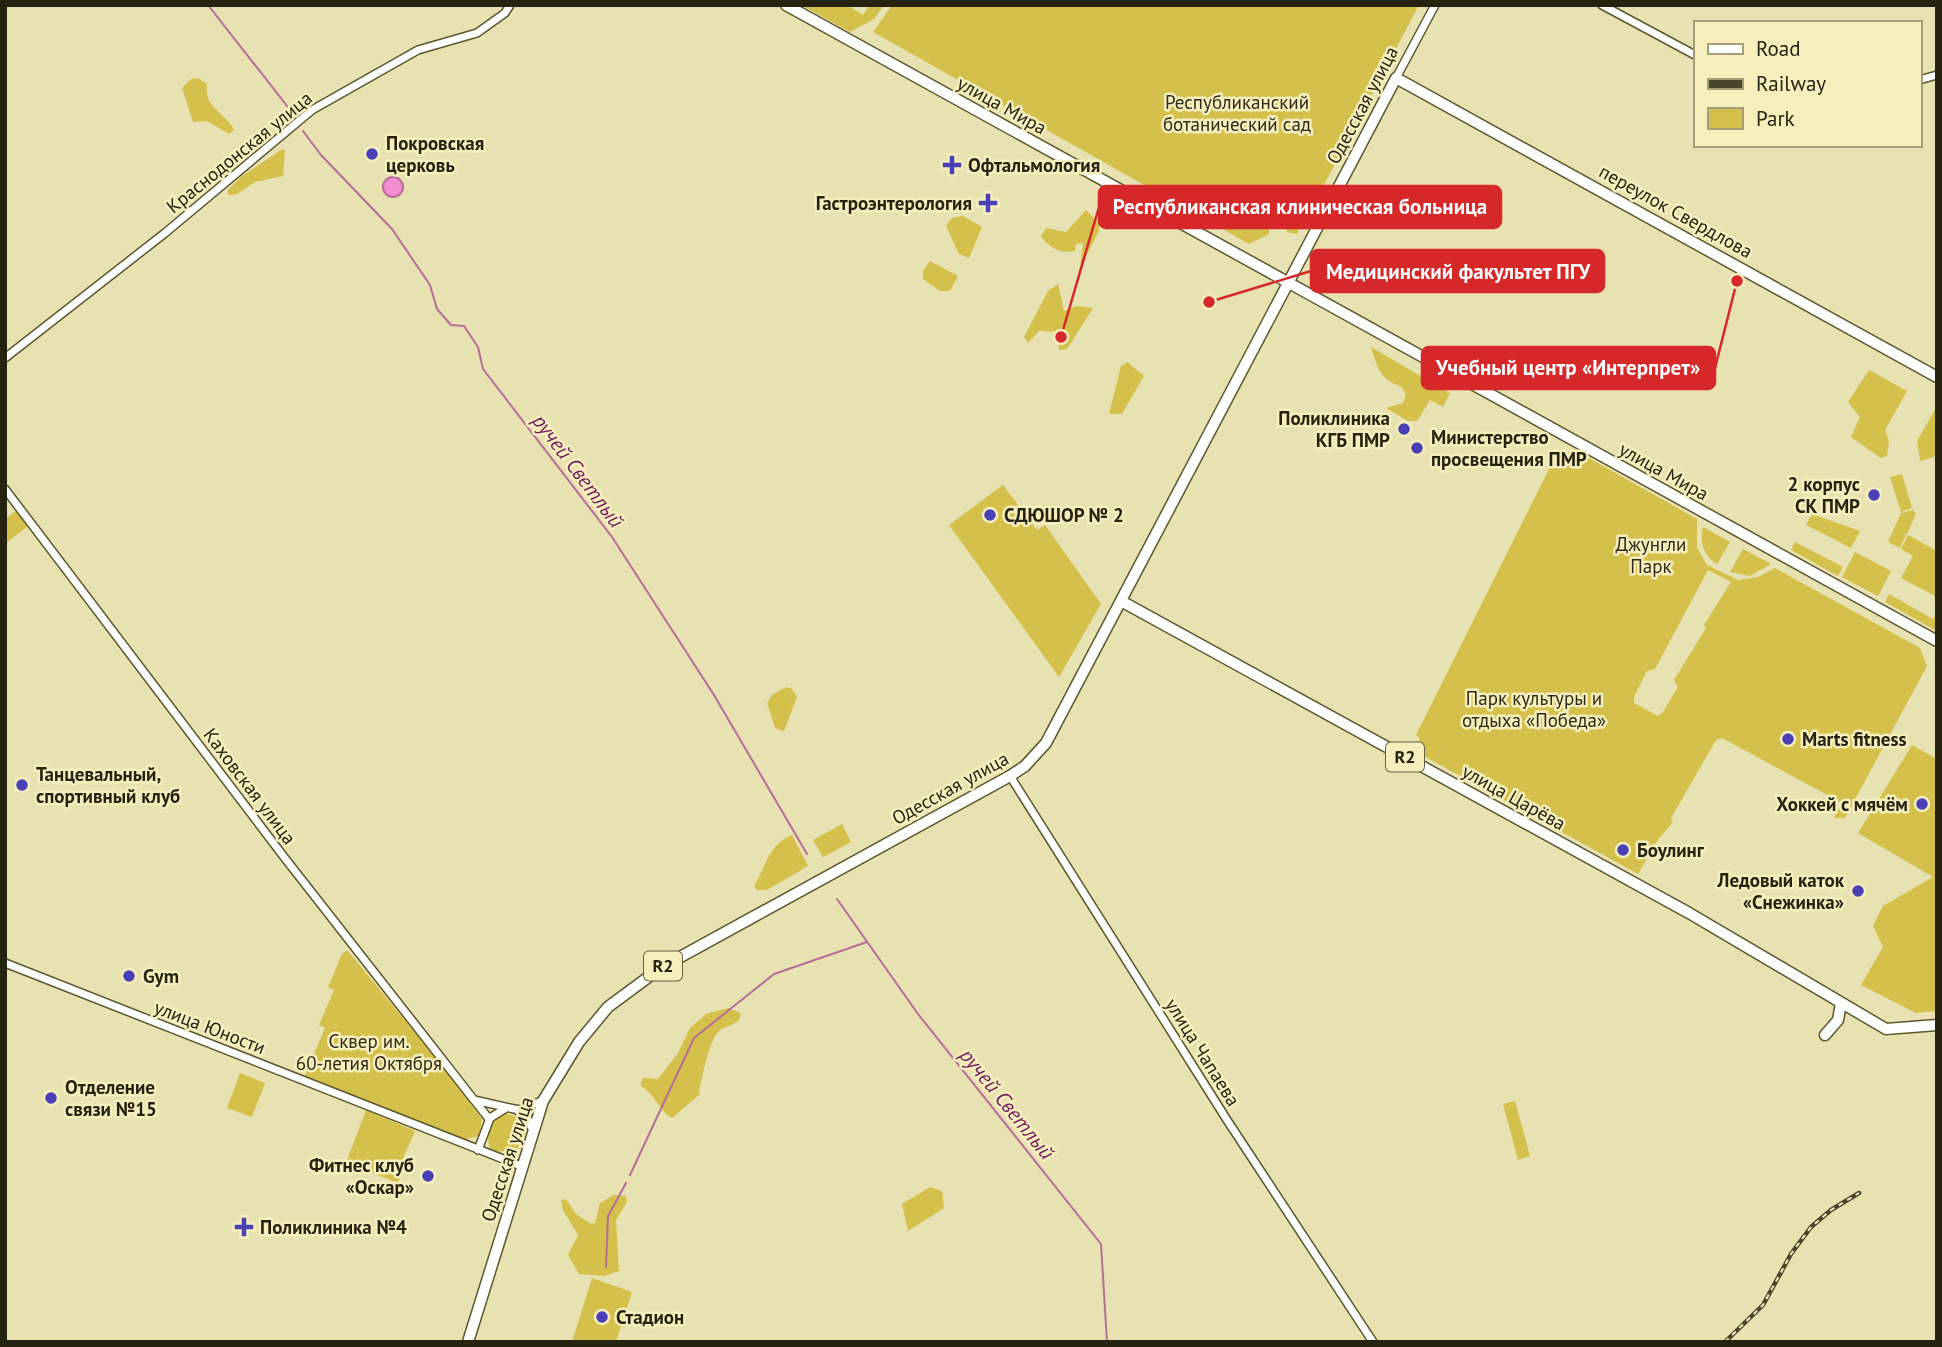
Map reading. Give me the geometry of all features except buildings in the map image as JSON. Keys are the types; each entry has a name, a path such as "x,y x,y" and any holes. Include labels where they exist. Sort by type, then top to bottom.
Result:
{"main road":[{"name":"улица Мира","path":"786,5 1937,641"},
{"name":"Одесская улица","path":"468,1342 520,1166 543,1101 589,1029 608,1007 642,979 1010,776 1025,766 1046,743 1396,78"},
{"name":"переулок Свердлова","path":"1396,78 1937,377"},
{"name":"улица Царёва","path":"1121,601 1689,913 1886,1029 1937,1025"},
{"path":"1825,1035 1838,1020 1841,1003"}],"street":[{"name":"Краснодонская улица","path":"5,358 165,233 312,110 418,50 477,33 505,13 510,5"},
{"name":"Одесская улица","path":"1396,78 1435,5"},
{"path":"1602,5 1694,54"},
{"name":"Каховская улица","path":"5,489 284,857 489,1119"},
{"name":"улица Чапаева","path":"1010,776 1227,1120 1373,1342"},
{"name":"улица Юности","path":"5,963 520,1166"},
{"path":"474,1100 511,1109 526,1117 532,1129"},
{"path":"478,1150 489,1119 511,1109 531,1108 543,1101"}],"green space":[{"path":"801,5 847,5 863,15 870,5 884,5 874,19 850,32"},
{"name":"Республиканский ботанический сад","path":"892,5 1419,5 1310,211 1306,210 1297,234 1287,232 1286,226 1269,229 1269,234 1249,244 873,32"},
{"path":"198,78 207,84 208,99 234,130 229,134 207,121 193,122 182,88 191,79"},
{"path":"285,150 283,176 255,182 237,194 229,195 227,191 242,176"},
{"path":"1086,210 1099,223 1099,231 1080,268 1083,243 1076,244 1075,251 1064,252 1051,247 1041,236 1046,228 1066,232"},
{"path":"963,216 982,227 969,258 959,254 946,226 952,218"},
{"path":"930,261 958,276 950,291 940,291 923,279 923,271"},
{"path":"1058,284 1064,311 1077,306 1093,308 1067,349 1059,350 1058,332 1039,331 1028,343 1024,337 1048,291"},
{"path":"1371,347 1450,393 1443,407 1430,400 1417,421 1408,421 1386,408 1403,403 1406,394 1401,386 1383,376"},
{"path":"1127,362 1144,376 1122,414 1109,414 1121,366"},
{"path":"1869,370 1907,391 1885,430 1889,441 1887,456 1881,458 1851,437 1860,417 1848,402"},
{"path":"1937,406 1937,456 1920,461 1917,441"},
{"name":"Парк культуры и отдыха «Победа»","path":"1573,449 1697,519 1697,548 1707,565 1738,580 1758,577 1775,568 1920,648 1927,666 1845,818 1834,818 1842,803 1722,738 1716,740 1671,818 1673,822 1657,841 1638,874 1413,750 1420,739 1416,735 1550,467 1565,464 1563,457","holes":["1708,570 1731,582 1674,680 1678,687 1663,712 1658,716 1634,703 1634,697 1647,671 1655,669"]},
{"path":"1902,474 1912,508 1901,512 1890,477"},
{"path":"1003,485 1037,530 1045,525 1101,604 1059,677 949,525"},
{"path":"20,508 32,523 5,544 5,519"},
{"path":"1913,510 1916,514 1907,534 1902,533 1906,535 1900,548 1888,542 1901,513"},
{"path":"1812,514 1860,531 1851,548 1806,525"},
{"path":"1703,527 1730,542 1717,564 1704,548"},
{"path":"1908,535 1937,551 1937,597 1901,578 1913,556 1901,549"},
{"path":"1795,542 1843,567 1838,576 1791,550"},
{"path":"1743,549 1771,564 1750,576 1730,572"},
{"path":"1855,552 1891,571 1878,596 1842,577"},
{"path":"1889,594 1933,619 1937,613 1937,631 1885,602"},
{"path":"786,687 792,689 797,697 784,731 775,728 767,703 772,695"},
{"path":"1912,745 1937,759 1937,1011 1916,1013 1861,985 1883,947 1873,926 1883,906 1933,877 1858,833"},
{"path":"842,824 851,842 823,857 813,840"},
{"path":"792,835 808,866 767,890 757,890 754,886 769,856 778,844"},
{"name":"Сквер им. 60-летия Октября","path":"347,950 451,1076 482,1119 479,1136 462,1140 304,1078 325,1028 319,1025 334,990 328,987 342,954"},
{"path":"728,1008 741,1013 739,1020 721,1029 716,1035 706,1061 699,1095 672,1118 641,1086 643,1078 658,1079 678,1053 690,1028 706,1014"},
{"path":"240,1073 265,1083 252,1117 227,1108"},
{"path":"1515,1101 1530,1156 1518,1160 1503,1104"},
{"path":"366,1110 415,1131 402,1161 407,1163 398,1183 346,1163"},
{"path":"504,1113 521,1118 525,1133 517,1150 494,1152 490,1148 489,1133 495,1120"},
{"path":"930,1187 942,1191 944,1208 908,1231 902,1204"},
{"path":"614,1195 626,1196 627,1202 616,1220 619,1271 604,1276 579,1274 568,1255 578,1235 563,1210 561,1200 566,1199 576,1214 591,1224 595,1223 600,1203"},
{"name":"Стадион","path":"592,1278 632,1292 616,1342 572,1342"}],"shaded area":[{"path":"389,177 397,177 403,187 397,197 389,197 383,191 383,183"}],"waterway":[{"name":"ручей Светлый","path":"208,5 291,111"},
{"name":"ручей Светлый","path":"303,131 321,155 392,229 430,285 437,309 451,325 464,326 478,347 483,369 612,537 714,695 807,854"},
{"name":"ручей Светлый","path":"837,899 918,1014 1101,1244 1107,1342"},
{"path":"630,1175 694,1038 774,974 867,942"},
{"path":"606,1267 608,1216 626,1183"}],"railway":[{"path":"1725,1342 1763,1305 1791,1254 1811,1227 1831,1210 1859,1193"}],"place":[{"name":"Покровская церковь","path":"372,154"},
{"name":"Офтальмология","path":"952,165"},
{"name":"Гастроэнтерология","path":"988,203"},
{"name":"Учебный центр «Интерпрет»","path":"1737,281"},
{"name":"Медицинский факультет ПГУ","path":"1209,302"},
{"name":"Республиканская клиническая больница","path":"1061,337"},
{"name":"Поликлиника КГБ ПМР","path":"1404,429"},
{"name":"Министерство просвещения ПМР","path":"1417,448"},
{"name":"2 корпус СК ПМР","path":"1874,495"},
{"name":"СДЮШОР № 2","path":"990,515"},
{"name":"Marts fitness","path":"1788,739"},
{"name":"Танцевальный, спортивный клуб","path":"22,785"},
{"name":"Хоккей с мячём","path":"1922,804"},
{"name":"Боулинг","path":"1623,850"},
{"name":"Ледовый каток «Снежинка»","path":"1858,891"},
{"name":"Gym","path":"129,976"},
{"name":"Отделение связи №15","path":"51,1098"},
{"name":"Фитнес клуб «Оскар»","path":"428,1176"},
{"name":"Поликлиника №4","path":"244,1227"},
{"name":"Стадион","path":"602,1317"}],"park label":[{"name":"Джунгли Парк","path":"1651,555"}]}
